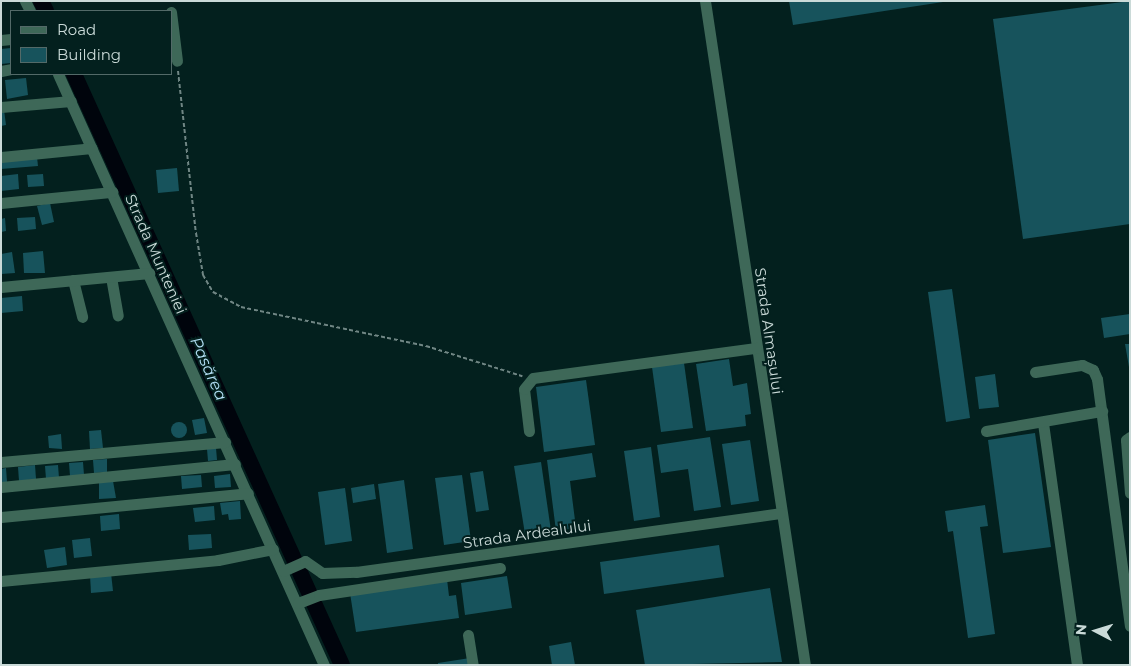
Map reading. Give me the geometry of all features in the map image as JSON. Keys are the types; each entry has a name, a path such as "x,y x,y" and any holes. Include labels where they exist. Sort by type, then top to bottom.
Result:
{"street":[{"name":"Strada Almașului","path":"705,1 780,513 805,665"},
{"path":"172,20 177,61"},
{"name":"Strada Munteniei","path":"58,75 273,549 302,601 324,665"},
{"path":"1,108 71,101"},
{"path":"1,157 92,148"},
{"path":"1,203 112,192"},
{"path":"1,287 149,274"},
{"path":"111,277 118,315"},
{"path":"73,280 82,317"},
{"path":"529,431 524,389 528,380 756,348"},
{"path":"1035,372 1088,366 1097,379 1130,626"},
{"path":"986,431 1043,423 1102,411"},
{"path":"1043,423 1077,665"},
{"path":"1130,437 1126,440 1130,493"},
{"path":"1,462 225,442"},
{"path":"1,487 235,464"},
{"path":"1,517 248,494"},
{"path":"1,522 93,514 102,507"},
{"name":"Strada Ardealului","path":"285,570 305,561 332,575 780,513"},
{"path":"1,581 235,558 273,549"},
{"path":"302,601 319,595 500,568"},
{"path":"468,635 473,665"}],"path":[{"path":"177,61 196,233 204,275 213,292 241,307 426,346 518,373 528,380"}],"building":[{"path":"789,1 943,1 943,2 793,25"},
{"path":"1130,1 1130,224 1023,239 993,19"},
{"path":"10,48 10,63 1,64 1,49"},
{"path":"26,78 28,95 7,99 5,80"},
{"path":"1,110 4,110 6,125 1,126"},
{"path":"37,157 38,166 1,169 1,159"},
{"path":"177,168 179,191 158,193 156,170"},
{"path":"18,174 19,189 1,191 1,176"},
{"path":"43,174 44,186 28,187 27,175"},
{"path":"50,203 54,222 42,225 37,206"},
{"path":"35,217 36,229 18,231 17,218"},
{"path":"5,218 6,231 1,232 1,219"},
{"path":"43,251 45,273 24,273 23,253"},
{"path":"12,252 15,273 1,274 1,254"},
{"path":"952,289 970,418 946,422 928,292"},
{"path":"22,296 23,311 1,313 1,298"},
{"path":"1130,314 1130,334 1104,338 1101,318"},
{"path":"1125,344 1130,344 1130,367 1129,367"},
{"path":"729,359 733,386 747,383 751,414 745,415 746,426 706,431 696,364"},
{"path":"684,363 693,428 661,432 652,367"},
{"path":"995,374 999,407 979,409 975,377"},
{"path":"586,380 595,445 544,452 536,387"},
{"path":"204,418 207,433 195,435 192,420"},
{"path":"176,422 182,422 187,427 185,436 176,438 171,433 171,427"},
{"path":"101,430 103,448 90,449 89,431"},
{"path":"1035,433 1051,547 1003,553 988,440"},
{"path":"61,434 62,449 49,448 48,436"},
{"path":"710,437 721,507 694,511 688,469 661,473 657,445"},
{"path":"750,440 759,501 731,505 722,444"},
{"path":"651,447 660,517 634,521 624,451"},
{"path":"216,448 217,460 208,461 207,449"},
{"path":"592,453 596,477 570,481 576,528 556,531 547,460"},
{"path":"107,459 107,472 94,473 93,460"},
{"path":"83,462 84,475 70,476 69,463"},
{"path":"541,462 551,531 525,534 514,466"},
{"path":"35,465 36,479 19,481 18,467"},
{"path":"58,465 59,478 46,479 45,466"},
{"path":"6,468 7,482 1,482 1,469"},
{"path":"483,471 489,510 476,512 470,473"},
{"path":"230,474 231,487 215,488 214,476"},
{"path":"201,475 202,487 182,489 181,476"},
{"path":"462,475 471,541 444,545 435,478"},
{"path":"404,480 413,549 387,553 378,484"},
{"path":"113,481 116,498 99,499 99,482"},
{"path":"374,484 376,499 353,503 351,488"},
{"path":"345,488 352,541 325,545 318,492"},
{"path":"240,501 241,519 229,520 228,514 222,515 220,503"},
{"path":"985,505 988,526 980,527 995,634 968,638 953,531 948,532 945,511"},
{"path":"214,506 215,520 195,522 193,508"},
{"path":"119,514 120,529 101,531 100,516"},
{"path":"211,534 212,548 189,550 188,535"},
{"path":"90,538 92,556 74,558 72,540"},
{"path":"719,545 724,577 604,594 600,562"},
{"path":"65,547 67,565 47,568 44,550"},
{"path":"111,573 113,591 91,593 90,575"},
{"path":"507,576 512,608 465,615 461,583"},
{"path":"447,579 449,596 456,595 459,618 356,632 350,593"},
{"path":"770,588 782,662 645,665 636,610"},
{"path":"571,642 575,665 552,665 549,646"},
{"path":"470,658 472,665 438,665 438,663"}],"waterway":[{"name":"Pasărea","path":"41,1 46,10"},
{"name":"Pasărea","path":"74,75 342,665"}]}
